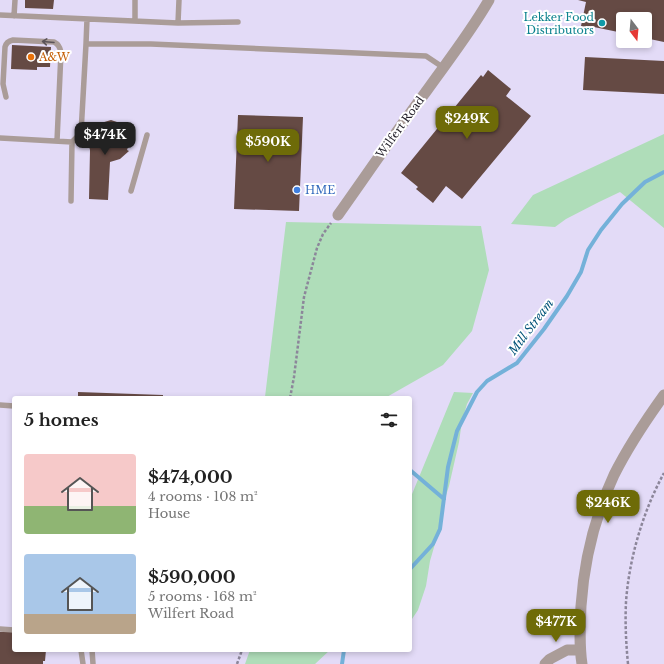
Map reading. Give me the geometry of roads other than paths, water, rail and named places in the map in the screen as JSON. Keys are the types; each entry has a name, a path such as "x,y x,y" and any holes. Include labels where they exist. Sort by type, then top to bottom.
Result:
{"street":[{"name":"Wilfert Road","path":"338,214 425,92 444,68 478,19 489,0"},
{"path":"582,664 580,650 580,626 582,592 588,550 601,507 614,475 632,443 664,395"},
{"path":"545,664 550,659 567,650 580,650"}],"lane":[{"path":"14,0 14,16"},
{"path":"135,21 136,0"},
{"path":"178,23 179,0"},
{"path":"0,15 178,23 238,22"},
{"path":"71,201 72,142 81,133 87,19"},
{"path":"6,98 3,84 2,50 8,41 54,42 57,44 60,47 61,52 57,141"},
{"path":"86,44 151,44 426,56 444,68"},
{"path":"132,191 147,135"},
{"path":"0,138 72,142"},
{"path":"0,405 12,406"},
{"path":"0,629 12,630"},
{"path":"81,652 83,664"},
{"path":"92,652 93,664"}],"waterway":[{"name":"Mill Stream","path":"412,567 433,544 440,529 448,467 457,431 477,392 487,381 517,363 544,329 567,296 581,272 588,250 601,230 622,204 645,182 664,172"},
{"path":"412,472 444,499"},
{"name":"Mill Stream","path":"342,664 344,652"}],"place":[{"name":"Lekker Food Distributors","path":"602,23"},
{"name":"A&W","path":"31,57"},
{"name":"HME","path":"297,190"}]}
